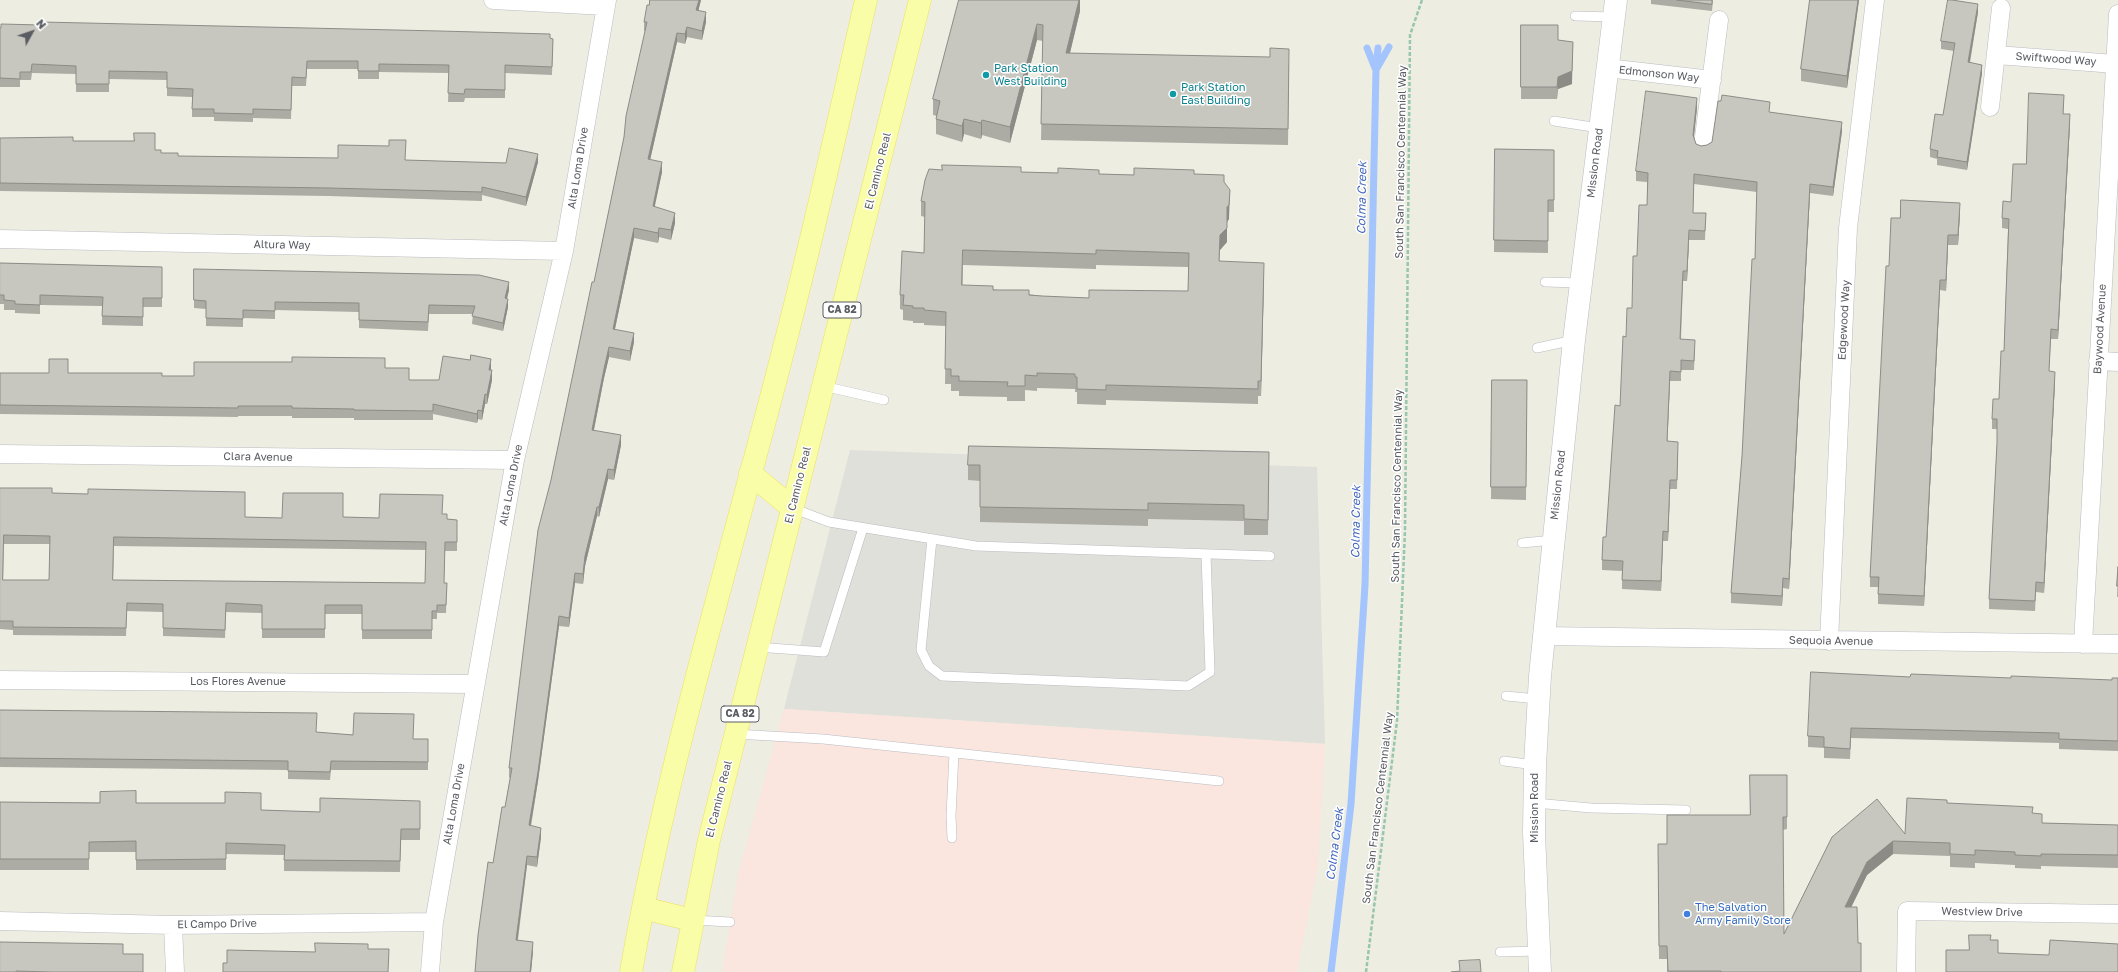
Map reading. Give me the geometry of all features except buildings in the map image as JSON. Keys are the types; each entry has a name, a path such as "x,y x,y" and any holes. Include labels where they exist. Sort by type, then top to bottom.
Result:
{"main road":[{"path":"631,972 642,908 680,743 789,327 866,0"},
{"name":"El Camino Real","path":"683,972 692,920 709,840 920,0"},
{"name":"Mission Road","path":"1539,962 1534,803 1538,699 1543,636 1580,283 1615,9"},
{"path":"750,473 792,508"},
{"path":"642,908 692,920"}],"street":[{"path":"493,0 606,3"},
{"name":"Edgewood Way","path":"1829,641 1848,228 1875,0"},
{"name":"Alta Loma Drive","path":"430,972 434,922 515,460 564,251 606,3"},
{"path":"1990,107 2002,8"},
{"name":"Baywood Avenue","path":"2083,644 2098,361 2115,126 2115,64 2118,14"},
{"name":"Edmonson Way","path":"1703,145 1719,20"},
{"name":"Swiftwood Way","path":"1997,55 2115,64"},
{"name":"Edmonson Way","path":"1607,68 1712,80"},
{"name":"Altura Way","path":"0,240 564,251"},
{"path":"2098,361 2118,362"},
{"name":"Clara Avenue","path":"0,454 515,460"},
{"name":"Sequoia Avenue","path":"1543,636 2118,644"},
{"name":"Los Flores Avenue","path":"0,680 475,684"},
{"name":"Westview Drive","path":"1906,972 1907,911 2118,914"},
{"name":"El Campo Drive","path":"0,921 173,925 434,922"},
{"path":"173,925 175,972"}],"lane":[{"path":"1575,16 1615,9"},
{"path":"1554,121 1599,128"},
{"path":"1545,282 1580,283"},
{"path":"1537,348 1574,340"},
{"path":"823,386 884,400"},
{"path":"792,508 829,522 976,546 1270,556"},
{"path":"757,647 824,652 863,528"},
{"path":"932,539 921,650 929,666 942,676 1188,686 1210,672 1206,554"},
{"path":"1522,543 1553,540"},
{"path":"1506,696 1538,699"},
{"path":"735,734 823,739 1219,781"},
{"path":"952,838 951,816 954,753"},
{"path":"1504,761 1535,765"},
{"path":"1534,803 1591,808 1686,810"},
{"path":"692,920 730,922"},
{"path":"1500,952 1539,962"}],"path":[{"name":"South San Francisco Centennial Way","path":"1366,972 1397,721 1405,530 1410,35 1422,0"}],"shaded area":[{"path":"850,450 1317,467 1325,744 784,709"},
{"path":"784,709 1325,744 1318,866 1297,972 722,972 738,874"}],"waterway":[{"name":"Colma Creek","path":"1377,68 1389,47"},
{"name":"Colma Creek","path":"1367,48 1375,68"},
{"name":"Colma Creek","path":"1331,972 1351,804 1365,585 1376,70 1378,48"}],"place":[{"name":"Park Station West Building","path":"986,75"},
{"name":"Park Station East Building","path":"1173,94"},
{"name":"The Salvation Army Family Store","path":"1687,914"}]}
